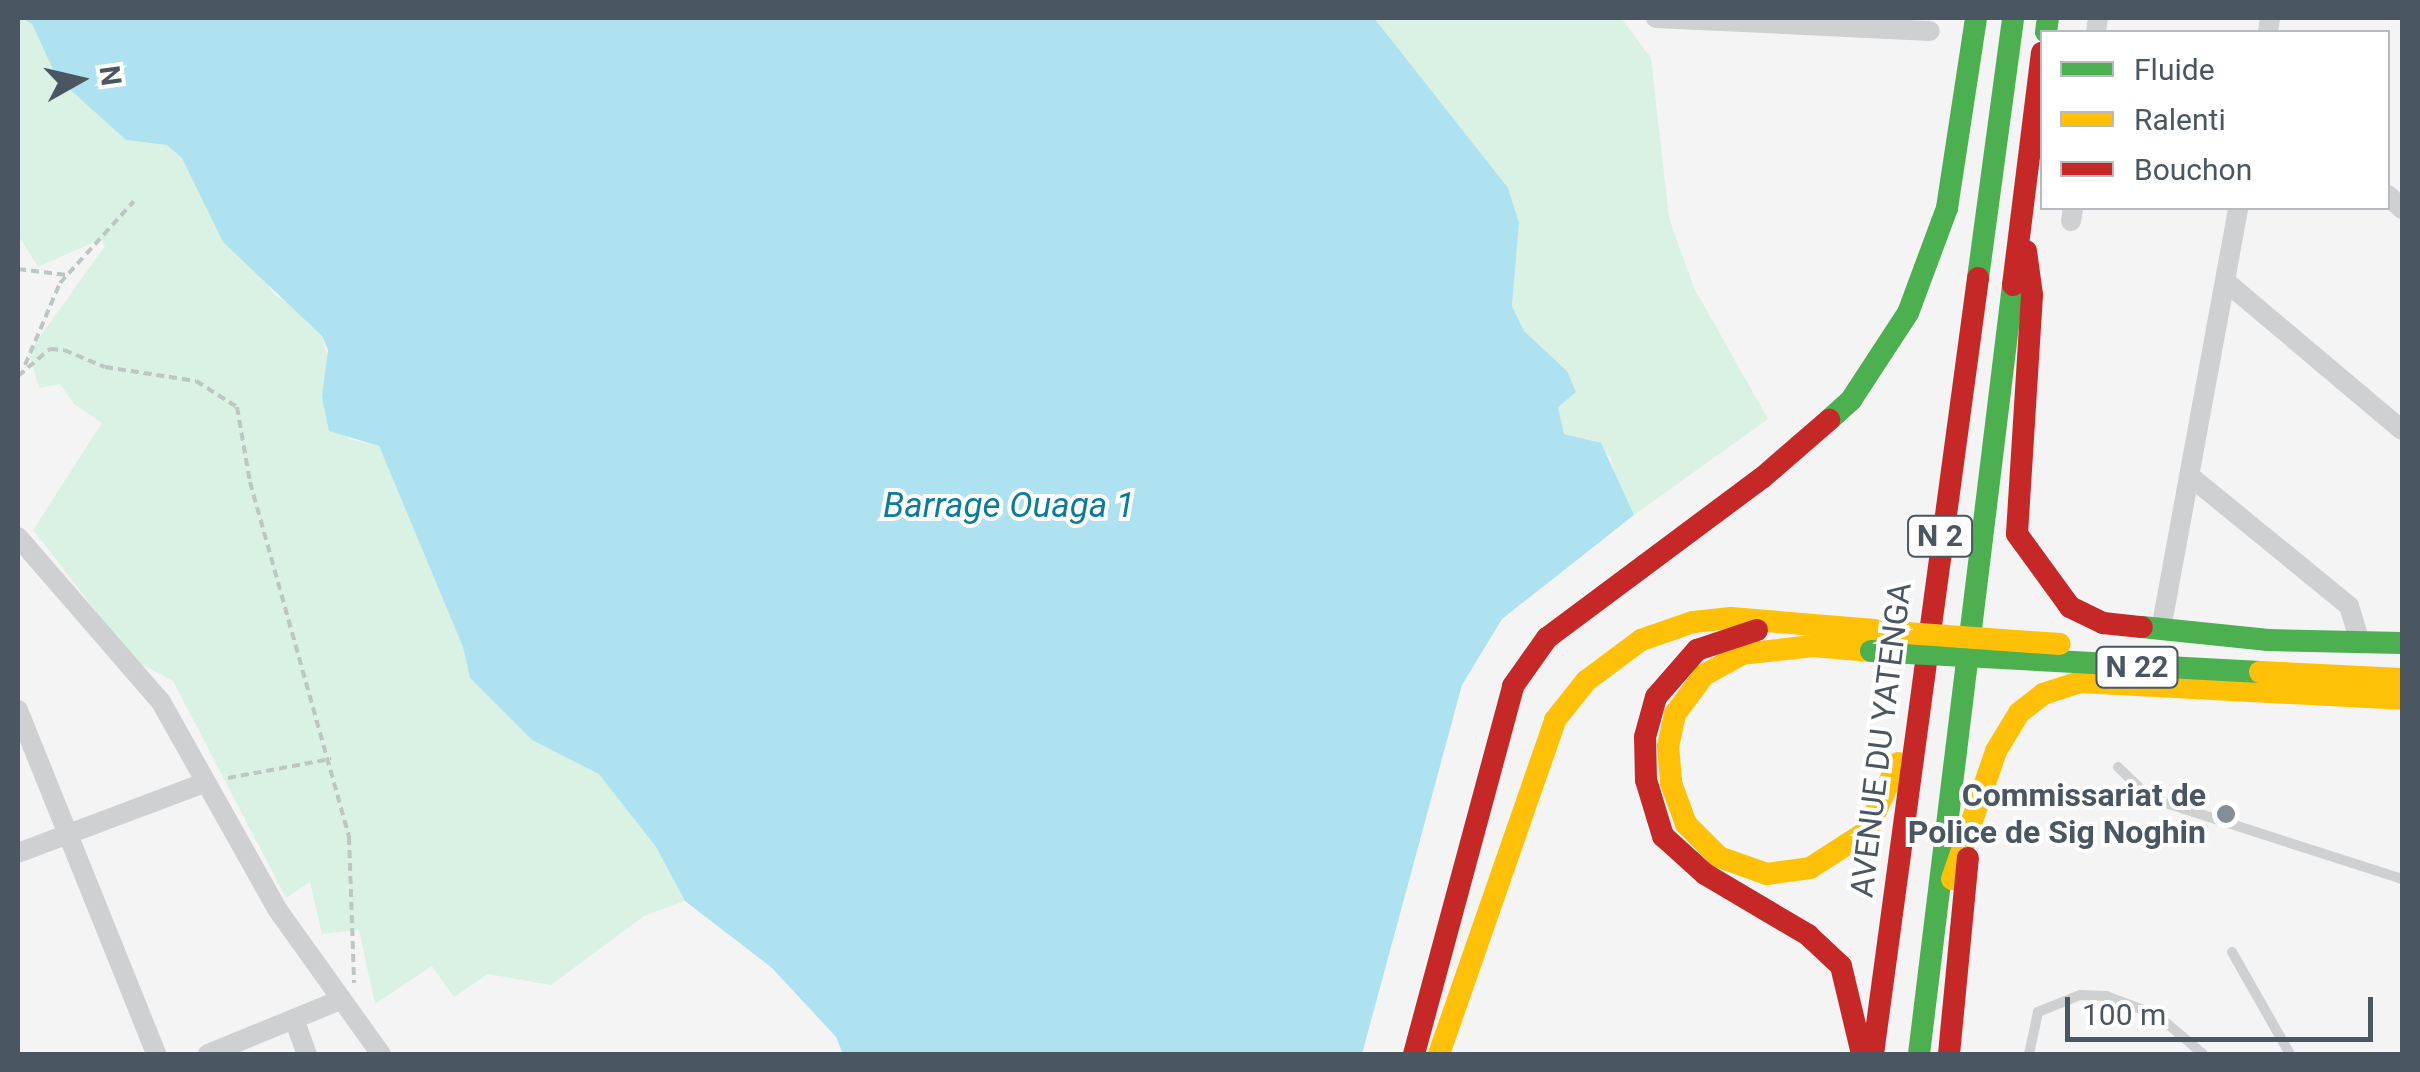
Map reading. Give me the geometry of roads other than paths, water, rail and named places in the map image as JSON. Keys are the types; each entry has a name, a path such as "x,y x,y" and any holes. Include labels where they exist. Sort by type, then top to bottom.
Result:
{"main road":[{"path":"1414,1054 1513,686 1547,638 1762,478 1852,400 1908,313 1947,208 1976,18"},
{"name":"AVENUE DU YATENGA","path":"1874,1054 1920,682 2013,18"},
{"name":"N 2","path":"1919,1054 1927,962 2040,67"},
{"path":"2020,206 2032,295 2018,534 2070,608 2103,624 2402,643"},
{"path":"1439,1054 1554,720 1586,681 1641,640 1693,622 1799,623 1873,640"},
{"path":"1799,623 1737,634 1696,650 1656,697 1646,737 1646,780 1663,836 1706,874 1808,935 1841,966 1862,1054"},
{"path":"1873,640 1742,654 1704,676 1675,714 1668,746 1671,783 1686,824 1719,858 1767,874 1810,868 1866,832 1891,788 1920,682"},
{"name":"N 22","path":"1873,640 2402,664"},
{"name":"N 22","path":"1873,640 2402,679"},
{"path":"1928,1054 1927,962 1972,810 2019,713 2043,694 2080,682 2402,699"},
{"path":"1949,1054 1972,810"}],"street":[{"path":"1656,18 1806,22 1930,31"},
{"path":"2161,629 2238,210"},
{"path":"2225,280 2402,430"},
{"path":"2191,476 2349,606 2360,641"},
{"path":"18,537 25,564 161,702 204,783 338,1001 381,1054"},
{"path":"18,710 156,1054"},
{"path":"18,854 204,783"},
{"path":"208,1054 338,1001"},
{"path":"294,1019 307,1054"}],"lane":[{"path":"2118,767 2150,798 2402,879"},
{"path":"2232,952 2290,1054"},
{"path":"2029,1054 2038,1012 2080,995 2135,1004 2203,1054"}],"water":[{"name":"Barrage Ouaga 1","path":"21,18 1374,18 1508,188 1519,223 1512,306 1524,331 1567,371 1576,392 1558,407 1564,434 1601,443 1634,515 1502,619 1462,685 1362,1054 843,1054 836,1037 772,968 685,901 656,847 599,774 532,740 470,678 463,647 379,446 329,431 322,397 328,350 322,336 223,242 182,158 167,145 126,140 57,78 32,24"}],"place":[{"name":"Commissariat de Police de Sig Noghin","path":"2226,814"}]}
